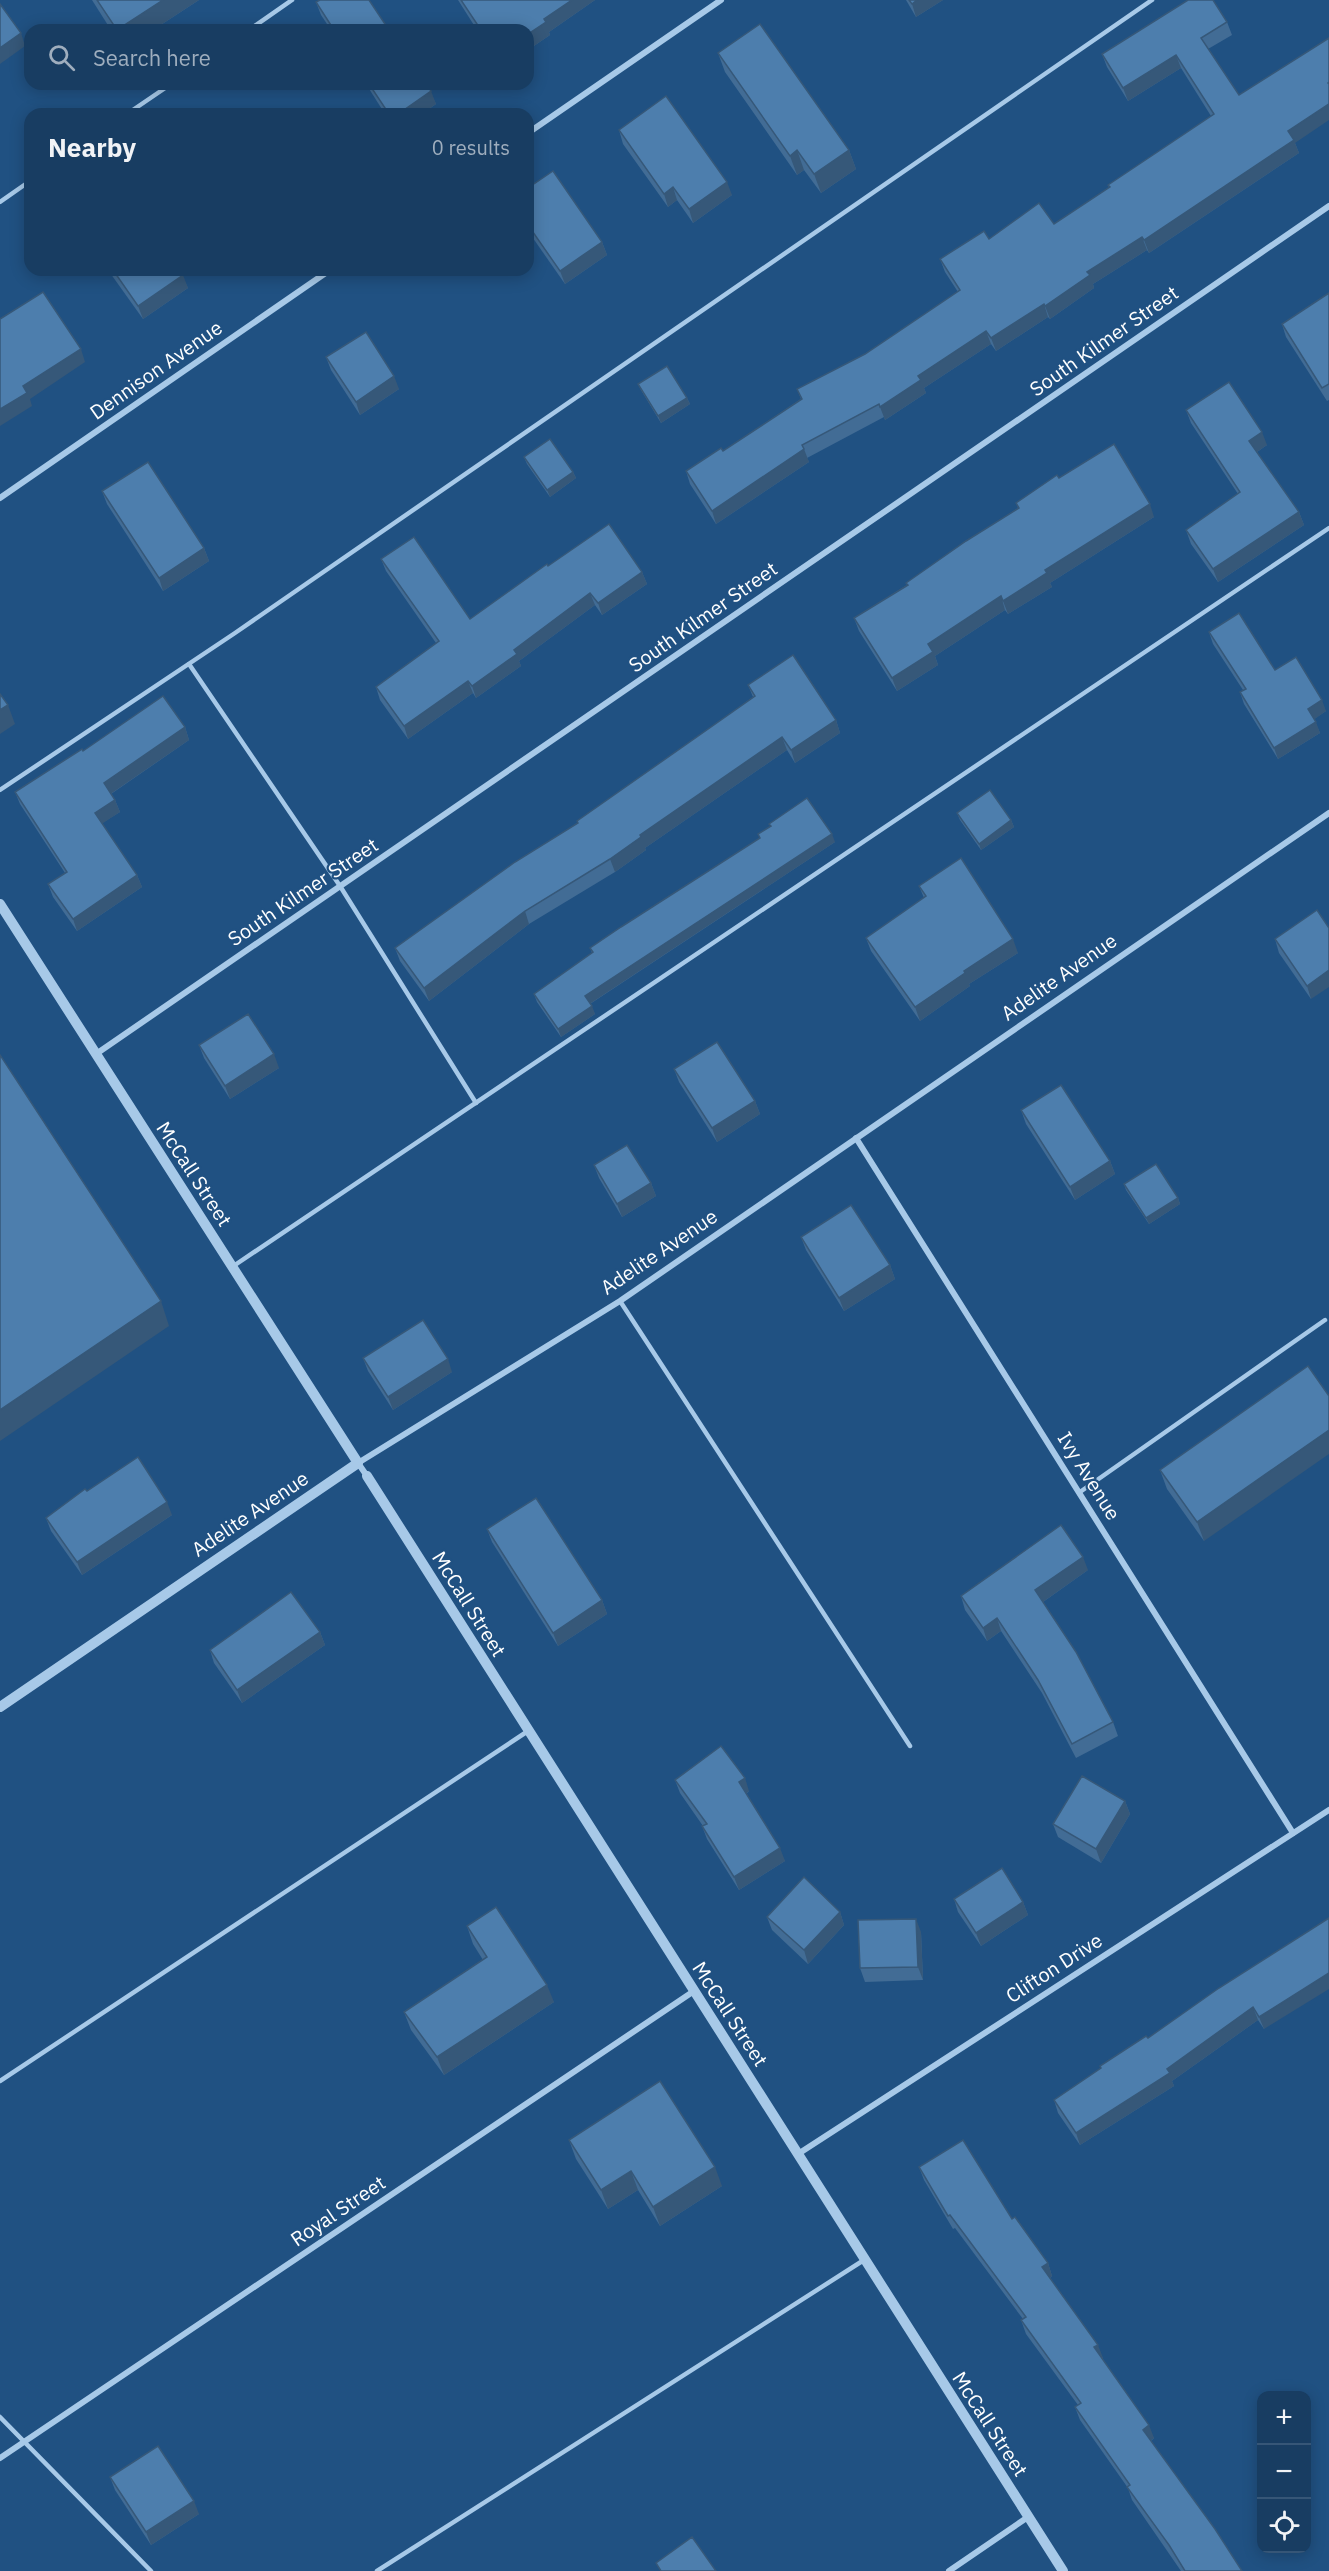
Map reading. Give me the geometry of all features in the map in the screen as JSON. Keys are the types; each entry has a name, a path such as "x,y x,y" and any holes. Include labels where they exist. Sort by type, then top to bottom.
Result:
{"street":[{"path":"534,130 722,0"},
{"name":"South Kilmer Street","path":"96,1054 1329,206"},
{"name":"Dennison Avenue","path":"0,498 321,276"},
{"name":"Adelite Avenue","path":"0,1707 358,1463 620,1301 1329,813"},
{"name":"McCall Street","path":"0,904 358,1463"},
{"name":"Ivy Avenue","path":"856,1138 1293,1833"},
{"path":"358,1463 367,1476"},
{"name":"McCall Street","path":"367,1476 1063,2571"},
{"name":"Clifton Drive","path":"798,2154 1329,1810"},
{"name":"Royal Street","path":"0,2458 694,1991"},
{"path":"949,2571 1028,2517"}],"lane":[{"path":"258,24 292,0"},
{"path":"0,790 189,664 1152,0"},
{"path":"136,108 162,90"},
{"path":"0,202 24,186"},
{"path":"232,1267 1329,528"},
{"path":"189,664 340,886 476,1103"},
{"path":"620,1301 910,1746"},
{"path":"1080,1492 1325,1320"},
{"path":"0,2081 528,1731"},
{"path":"377,2571 864,2260"},
{"path":"0,2417 151,2571"}],"building":[{"path":"97,0 163,0 126,24 113,24"},
{"path":"320,0 369,0 385,24 330,24 316,2"},
{"path":"461,0 572,0 544,19 546,22 534,30 534,24 477,24"},
{"path":"1188,0 1213,0 1227,22 1201,38 1239,95 1329,38 1329,104 1288,131 1294,140 1144,240 1142,237 1087,272 1090,275 1045,306 1044,304 991,338 986,331 918,376 921,380 880,407 879,404 802,445 804,449 712,511 686,471 721,448 723,451 802,399 797,389 865,354 960,290 940,259 984,231 989,239 1039,203 1054,224 1214,114 1176,55 1123,88 1102,54"},
{"path":"0,4 21,33 0,48"},
{"path":"760,24 849,150 814,174 797,150 790,156 718,53"},
{"path":"373,90 431,91 407,108 385,108"},
{"path":"666,96 727,182 689,209 673,187 664,194 619,130"},
{"path":"553,171 602,242 560,271 534,234 534,184"},
{"path":"117,276 182,276 138,306"},
{"path":"43,292 81,349 23,386 27,393 0,409 0,319"},
{"path":"1329,293 1329,384 1322,388 1282,324"},
{"path":"366,332 394,376 356,402 326,357"},
{"path":"667,366 687,398 658,416 638,384"},
{"path":"1229,382 1262,432 1249,441 1299,512 1213,569 1186,530 1240,492 1186,410"},
{"path":"550,439 573,472 547,490 524,457"},
{"path":"1114,444 1150,504 1045,570 1047,573 1003,601 1001,596 928,644 933,652 892,678 854,618 908,585 906,583 966,541 1019,508 1016,503 1057,475 1059,478"},
{"path":"148,462 204,548 159,578 102,491"},
{"path":"609,524 642,572 598,603 590,593 514,650 517,654 472,686 468,681 404,726 376,687 439,641 381,559 414,537 470,619 547,564 548,566"},
{"path":"1239,613 1275,670 1296,657 1322,700 1308,709 1316,722 1274,748 1240,692 1246,689 1209,632"},
{"path":"793,655 836,720 791,750 782,737 640,835 641,837 610,859 525,911 424,988 395,948 515,862 578,823 577,821 755,696 748,685"},
{"path":"0,694 8,705 0,710"},
{"path":"163,696 185,727 104,783 115,800 95,813 137,875 73,919 48,884 67,872 15,792 82,749 83,751"},
{"path":"990,790 1011,820 979,844 957,813"},
{"path":"807,798 832,834 585,996 592,1006 558,1029 534,994 593,952 590,948 760,838 758,834 771,826 769,824"},
{"path":"961,858 1013,939 915,1007 866,938 926,896 919,886"},
{"path":"1317,910 1329,928 1329,970 1307,986 1275,939"},
{"path":"248,1014 274,1054 225,1086 199,1045"},
{"path":"717,1042 755,1101 712,1128 674,1069"},
{"path":"0,1055 161,1301 0,1410"},
{"path":"1061,1085 1110,1161 1070,1187 1021,1110"},
{"path":"627,1145 651,1183 617,1204 594,1165"},
{"path":"1156,1164 1178,1198 1146,1218 1124,1184"},
{"path":"851,1205 890,1265 839,1298 801,1237"},
{"path":"423,1320 448,1359 388,1397 363,1358"},
{"path":"1308,1366 1329,1396 1329,1430 1197,1522 1160,1470"},
{"path":"138,1457 167,1502 77,1562 46,1518 85,1489 87,1491"},
{"path":"536,1498 602,1600 553,1633 487,1529"},
{"path":"1061,1525 1083,1557 1035,1590 1076,1652 1113,1722 1072,1744 1038,1680 997,1618 983,1628 961,1596"},
{"path":"291,1592 320,1632 237,1690 210,1650"},
{"path":"721,1746 745,1778 739,1782 780,1848 734,1877 702,1826 707,1824 675,1780"},
{"path":"1082,1776 1125,1801 1096,1849 1053,1824"},
{"path":"1002,1868 1023,1902 976,1933 954,1899"},
{"path":"804,1877 840,1912 804,1950 767,1917"},
{"path":"496,1907 547,1985 437,2057 404,2012 487,1957 467,1926"},
{"path":"1329,1918 1329,1973 1259,2017 1253,2007 1167,2069 1170,2073 1076,2133 1054,2100 1101,2068 1100,2066 1146,2036 1148,2038 1219,1988"},
{"path":"916,1919 918,1967 860,1968 858,1920"},
{"path":"660,2081 715,2167 653,2207 631,2171 601,2190 569,2140"},
{"path":"963,2140 1012,2219 1015,2217 1048,2263 1042,2267 1098,2345 1094,2347 1149,2425 1143,2430 1215,2529 1242,2571 1185,2571 1127,2487 1130,2485 1075,2407 1081,2403 1021,2320 1026,2317 950,2215 948,2216 919,2167"},
{"path":"158,2446 194,2501 146,2532 110,2477"},
{"path":"692,2537 716,2571 661,2571 656,2563"}]}
